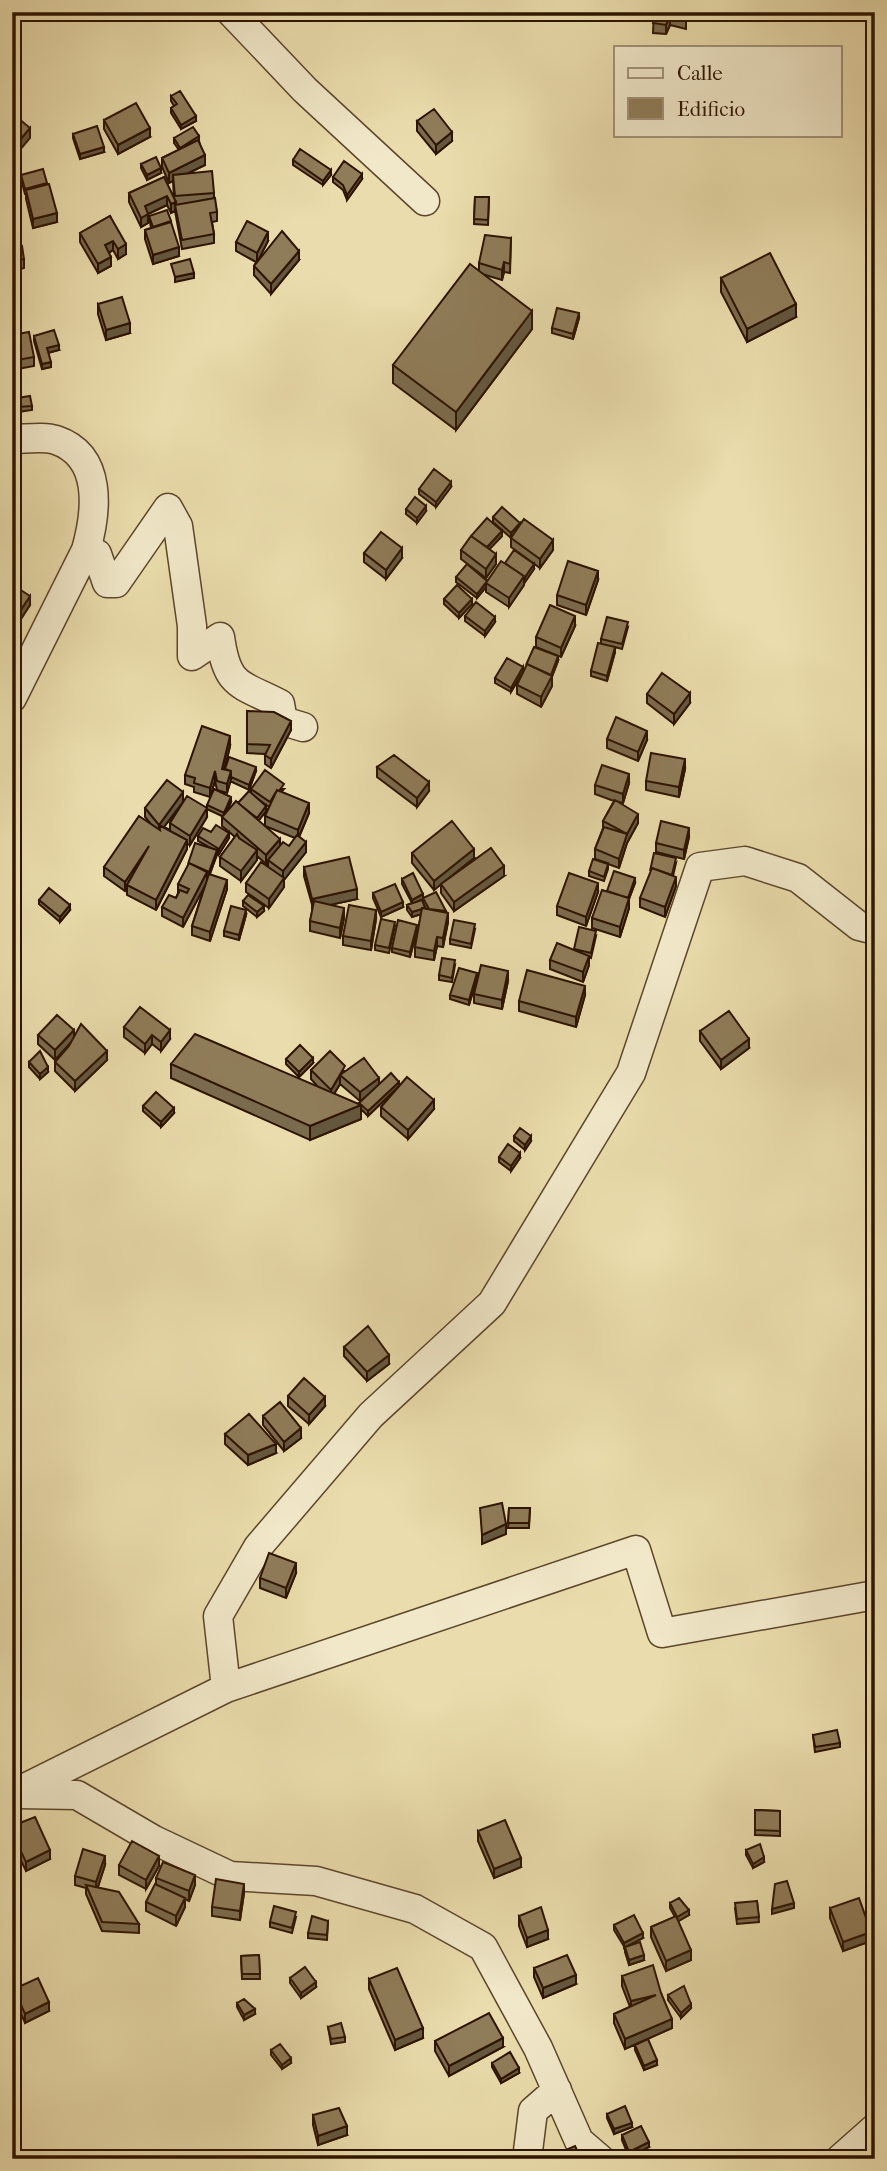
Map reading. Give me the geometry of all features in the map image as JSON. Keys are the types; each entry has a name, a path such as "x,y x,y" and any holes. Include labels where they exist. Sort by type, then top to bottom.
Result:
{"street":[{"path":"231,12 305,90 425,201"},
{"path":"12,439 55,439 79,452 92,476 93,523 86,550 12,698"},
{"path":"86,550 97,554 107,583 116,583 168,508 178,526 192,626 192,656 220,637 223,661 233,680 280,704 283,721 303,727"},
{"path":"226,1688 218,1616 258,1546 371,1415 492,1303 631,1073 700,867 745,860 798,878 859,926 875,930"},
{"path":"13,1794 226,1688 636,1550 662,1633 875,1595"},
{"path":"13,1794 77,1795 154,1840 230,1876 316,1881 415,1909 483,1947 538,2048 579,2141 600,2159"},
{"path":"527,2159 533,2111 557,2090"},
{"path":"840,2159 875,2128"}],"building":[{"path":"654,12 684,12 686,19 670,16 666,25 653,23"},
{"path":"180,91 196,116 181,125 171,108 177,104 171,96"},
{"path":"136,103 150,128 118,145 104,120"},
{"path":"434,109 452,132 436,145 417,121"},
{"path":"12,113 30,128 14,147 12,146"},
{"path":"97,126 104,147 80,154 73,134"},
{"path":"193,127 199,136 180,148 174,138"},
{"path":"198,140 205,155 169,173 162,158"},
{"path":"300,149 331,170 323,181 293,160"},
{"path":"156,157 161,168 147,175 141,164"},
{"path":"344,161 362,174 347,195 343,185 333,177"},
{"path":"43,169 47,183 25,189 21,175"},
{"path":"212,171 214,193 175,196 173,175"},
{"path":"164,177 176,202 171,204 167,196 145,206 148,214 141,218 129,193"},
{"path":"49,184 57,213 33,219 26,190"},
{"path":"475,197 489,197 488,220 474,219"},
{"path":"215,198 217,212 210,213 214,234 182,240 175,205"},
{"path":"167,210 171,221 153,227 149,216"},
{"path":"110,216 126,244 118,249 113,241 105,245 111,257 98,264 80,233"},
{"path":"247,221 268,232 257,253 236,242"},
{"path":"171,222 179,247 153,255 145,230"},
{"path":"282,231 299,251 271,284 254,266"},
{"path":"485,235 511,238 510,264 504,262 502,270 479,263"},
{"path":"22,246 24,259 15,261 18,273 12,274 12,248"},
{"path":"770,253 796,304 747,329 721,278"},
{"path":"190,259 194,273 175,277 171,264"},
{"path":"470,264 532,311 456,412 393,365"},
{"path":"122,297 130,323 106,330 98,304"},
{"path":"557,308 579,313 573,334 552,328"},
{"path":"54,330 59,345 47,348 51,362 42,364 34,336"},
{"path":"29,332 34,357 12,361 12,335"},
{"path":"30,396 32,406 18,407 17,398"},
{"path":"434,469 451,482 436,502 419,489"},
{"path":"415,497 426,506 417,518 406,509"},
{"path":"502,507 520,523 511,533 493,517"},
{"path":"487,518 502,531 487,547 471,536"},
{"path":"524,519 553,540 540,559 511,538"},
{"path":"381,532 402,548 386,570 364,553"},
{"path":"471,536 496,554 486,569 461,550"},
{"path":"514,550 534,564 525,577 505,563"},
{"path":"501,561 524,576 509,598 486,583"},
{"path":"568,561 598,571 586,605 557,595"},
{"path":"467,564 487,581 477,594 456,577"},
{"path":"457,585 472,599 459,613 444,599"},
{"path":"16,587 30,596 15,619 12,617 12,593"},
{"path":"476,602 495,617 485,631 465,616"},
{"path":"550,605 575,616 561,648 536,637"},
{"path":"607,617 628,622 622,644 601,639"},
{"path":"598,643 615,647 607,676 591,671"},
{"path":"534,647 558,656 551,675 526,665"},
{"path":"507,658 523,667 511,688 495,678"},
{"path":"527,664 552,676 541,697 517,685"},
{"path":"662,673 690,693 674,714 647,694"},
{"path":"247,711 274,712 291,721 271,759 265,755 270,745 247,744"},
{"path":"616,717 647,731 638,752 607,739"},
{"path":"202,726 230,736 222,769 231,771 227,784 217,781 215,771 210,788 194,783 195,778 185,775"},
{"path":"651,753 685,759 679,787 646,781"},
{"path":"394,755 429,782 417,798 377,767"},
{"path":"229,757 256,767 249,785 231,777 231,771 225,769"},
{"path":"602,765 629,774 623,794 595,785"},
{"path":"265,770 284,784 270,802 251,789"},
{"path":"167,780 183,792 159,825 145,808"},
{"path":"214,789 231,797 224,813 207,805"},
{"path":"277,790 309,803 298,830 265,816"},
{"path":"249,791 266,806 257,818 238,803"},
{"path":"187,796 207,808 190,836 170,823"},
{"path":"615,800 638,814 627,834 603,821"},
{"path":"236,801 280,839 266,855 222,817"},
{"path":"139,816 160,830 159,825 187,840 156,900 127,885 149,846 125,882 104,867"},
{"path":"452,821 474,849 434,881 412,853"},
{"path":"661,821 689,828 684,850 656,843"},
{"path":"216,825 229,833 219,849 198,836 203,828 211,832"},
{"path":"604,827 627,834 619,859 595,849"},
{"path":"237,834 257,850 241,871 220,857"},
{"path":"297,835 306,842 283,871 268,860 283,842 289,846"},
{"path":"195,843 217,850 209,872 188,864"},
{"path":"491,848 504,866 454,902 441,884"},
{"path":"654,853 676,858 672,875 652,868 650,871"},
{"path":"349,857 357,889 312,899 304,867"},
{"path":"593,859 608,864 604,877 589,871"},
{"path":"261,862 284,878 269,899 246,883"},
{"path":"189,863 207,872 183,918 162,907 169,895 176,898 180,890 187,893 189,889 178,884"},
{"path":"652,868 676,877 665,907 640,898"},
{"path":"614,871 635,878 628,898 607,891"},
{"path":"413,873 423,894 412,900 402,879"},
{"path":"569,873 598,883 586,917 557,906"},
{"path":"209,874 227,880 210,932 192,926"},
{"path":"395,884 403,902 381,912 373,893"},
{"path":"49,888 70,905 60,917 39,900"},
{"path":"602,890 629,898 620,927 592,918"},
{"path":"436,892 446,911 429,909 423,898"},
{"path":"248,895 264,906 257,912 243,901"},
{"path":"422,900 425,908 412,912 407,905"},
{"path":"314,901 344,908 340,928 310,921"},
{"path":"349,905 376,910 371,941 343,936"},
{"path":"231,906 246,910 239,935 224,931"},
{"path":"422,908 448,913 443,938 437,937 434,951 415,947"},
{"path":"381,919 395,922 389,948 375,945"},
{"path":"398,920 417,925 410,952 392,948"},
{"path":"454,920 475,924 471,944 450,939"},
{"path":"579,927 596,931 591,953 574,949"},
{"path":"557,943 589,956 583,972 550,960"},
{"path":"442,958 455,960 452,978 439,975"},
{"path":"481,965 508,971 502,1000 474,994"},
{"path":"459,968 477,973 469,1000 450,995"},
{"path":"527,970 585,986 576,1017 519,1001"},
{"path":"140,1007 170,1030 161,1042 152,1035 145,1044 124,1027"},
{"path":"729,1011 749,1039 721,1060 700,1031"},
{"path":"57,1015 74,1030 55,1050 38,1035"},
{"path":"81,1024 107,1051 75,1081 55,1062 69,1046"},
{"path":"12,1032 21,1034 17,1057 12,1057"},
{"path":"195,1034 361,1105 310,1126 171,1064"},
{"path":"300,1045 313,1058 299,1072 286,1059"},
{"path":"40,1051 48,1067 40,1074 29,1062"},
{"path":"330,1051 345,1066 331,1090 311,1070"},
{"path":"364,1058 379,1078 360,1092 340,1075"},
{"path":"391,1073 399,1082 368,1111 359,1103"},
{"path":"407,1077 434,1100 408,1130 381,1107"},
{"path":"156,1092 174,1108 161,1122 143,1106"},
{"path":"520,1128 531,1136 525,1145 514,1136"},
{"path":"508,1144 520,1153 511,1166 499,1157"},
{"path":"368,1326 389,1355 367,1372 344,1347"},
{"path":"304,1378 325,1397 309,1415 288,1396"},
{"path":"280,1402 301,1428 284,1442 263,1416"},
{"path":"249,1414 276,1444 248,1455 225,1434"},
{"path":"502,1503 506,1524 482,1535 480,1508"},
{"path":"509,1508 530,1508 529,1523 508,1523"},
{"path":"269,1553 296,1563 286,1588 260,1578"},
{"path":"837,1730 840,1743 815,1747 813,1735"},
{"path":"755,1810 780,1811 780,1831 755,1830"},
{"path":"35,1817 50,1850 26,1862 12,1833 12,1826"},
{"path":"505,1820 521,1858 494,1869 478,1831"},
{"path":"132,1841 159,1856 146,1880 119,1865"},
{"path":"760,1844 764,1857 753,1864 746,1850"},
{"path":"83,1849 105,1856 96,1882 75,1876"},
{"path":"163,1862 195,1875 189,1891 156,1878"},
{"path":"216,1879 244,1884 240,1911 212,1907"},
{"path":"787,1881 794,1903 772,1909 775,1884"},
{"path":"155,1884 185,1898 176,1916 146,1902"},
{"path":"86,1885 119,1892 139,1924 102,1922"},
{"path":"679,1898 689,1910 677,1917 670,1903"},
{"path":"859,1898 871,1932 843,1942 830,1908"},
{"path":"757,1901 759,1917 737,1919 735,1903"},
{"path":"274,1906 296,1912 292,1928 270,1922"},
{"path":"541,1907 548,1930 527,1938 519,1916"},
{"path":"634,1915 643,1933 624,1943 614,1925"},
{"path":"312,1916 328,1921 327,1935 308,1933"},
{"path":"676,1916 691,1950 666,1961 651,1927"},
{"path":"640,1942 644,1955 629,1960 625,1947"},
{"path":"259,1955 260,1974 242,1974 241,1956"},
{"path":"567,1955 576,1975 543,1988 534,1968"},
{"path":"653,1965 672,2019 625,2039 614,2014 656,1995 631,2001 622,1976"},
{"path":"305,1967 316,1982 301,1993 290,1978"},
{"path":"397,1968 423,2028 395,2040 369,1979"},
{"path":"38,1978 49,2002 25,2014 14,1989"},
{"path":"684,1986 691,2004 681,2013 668,1995"},
{"path":"244,1999 255,2009 244,2015 237,2003"},
{"path":"489,2013 503,2038 449,2066 435,2041"},
{"path":"341,2023 345,2037 331,2039 328,2027"},
{"path":"648,2039 657,2060 644,2066 635,2045"},
{"path":"280,2044 291,2058 282,2065 271,2050"},
{"path":"510,2052 519,2068 501,2079 492,2063"},
{"path":"625,2106 632,2123 614,2129 607,2114"},
{"path":"339,2108 347,2126 318,2136 313,2115"},
{"path":"641,2126 649,2142 629,2152 622,2135"},
{"path":"575,2146 581,2159 547,2158"},
{"path":"872,2152 875,2159 864,2159"}]}
